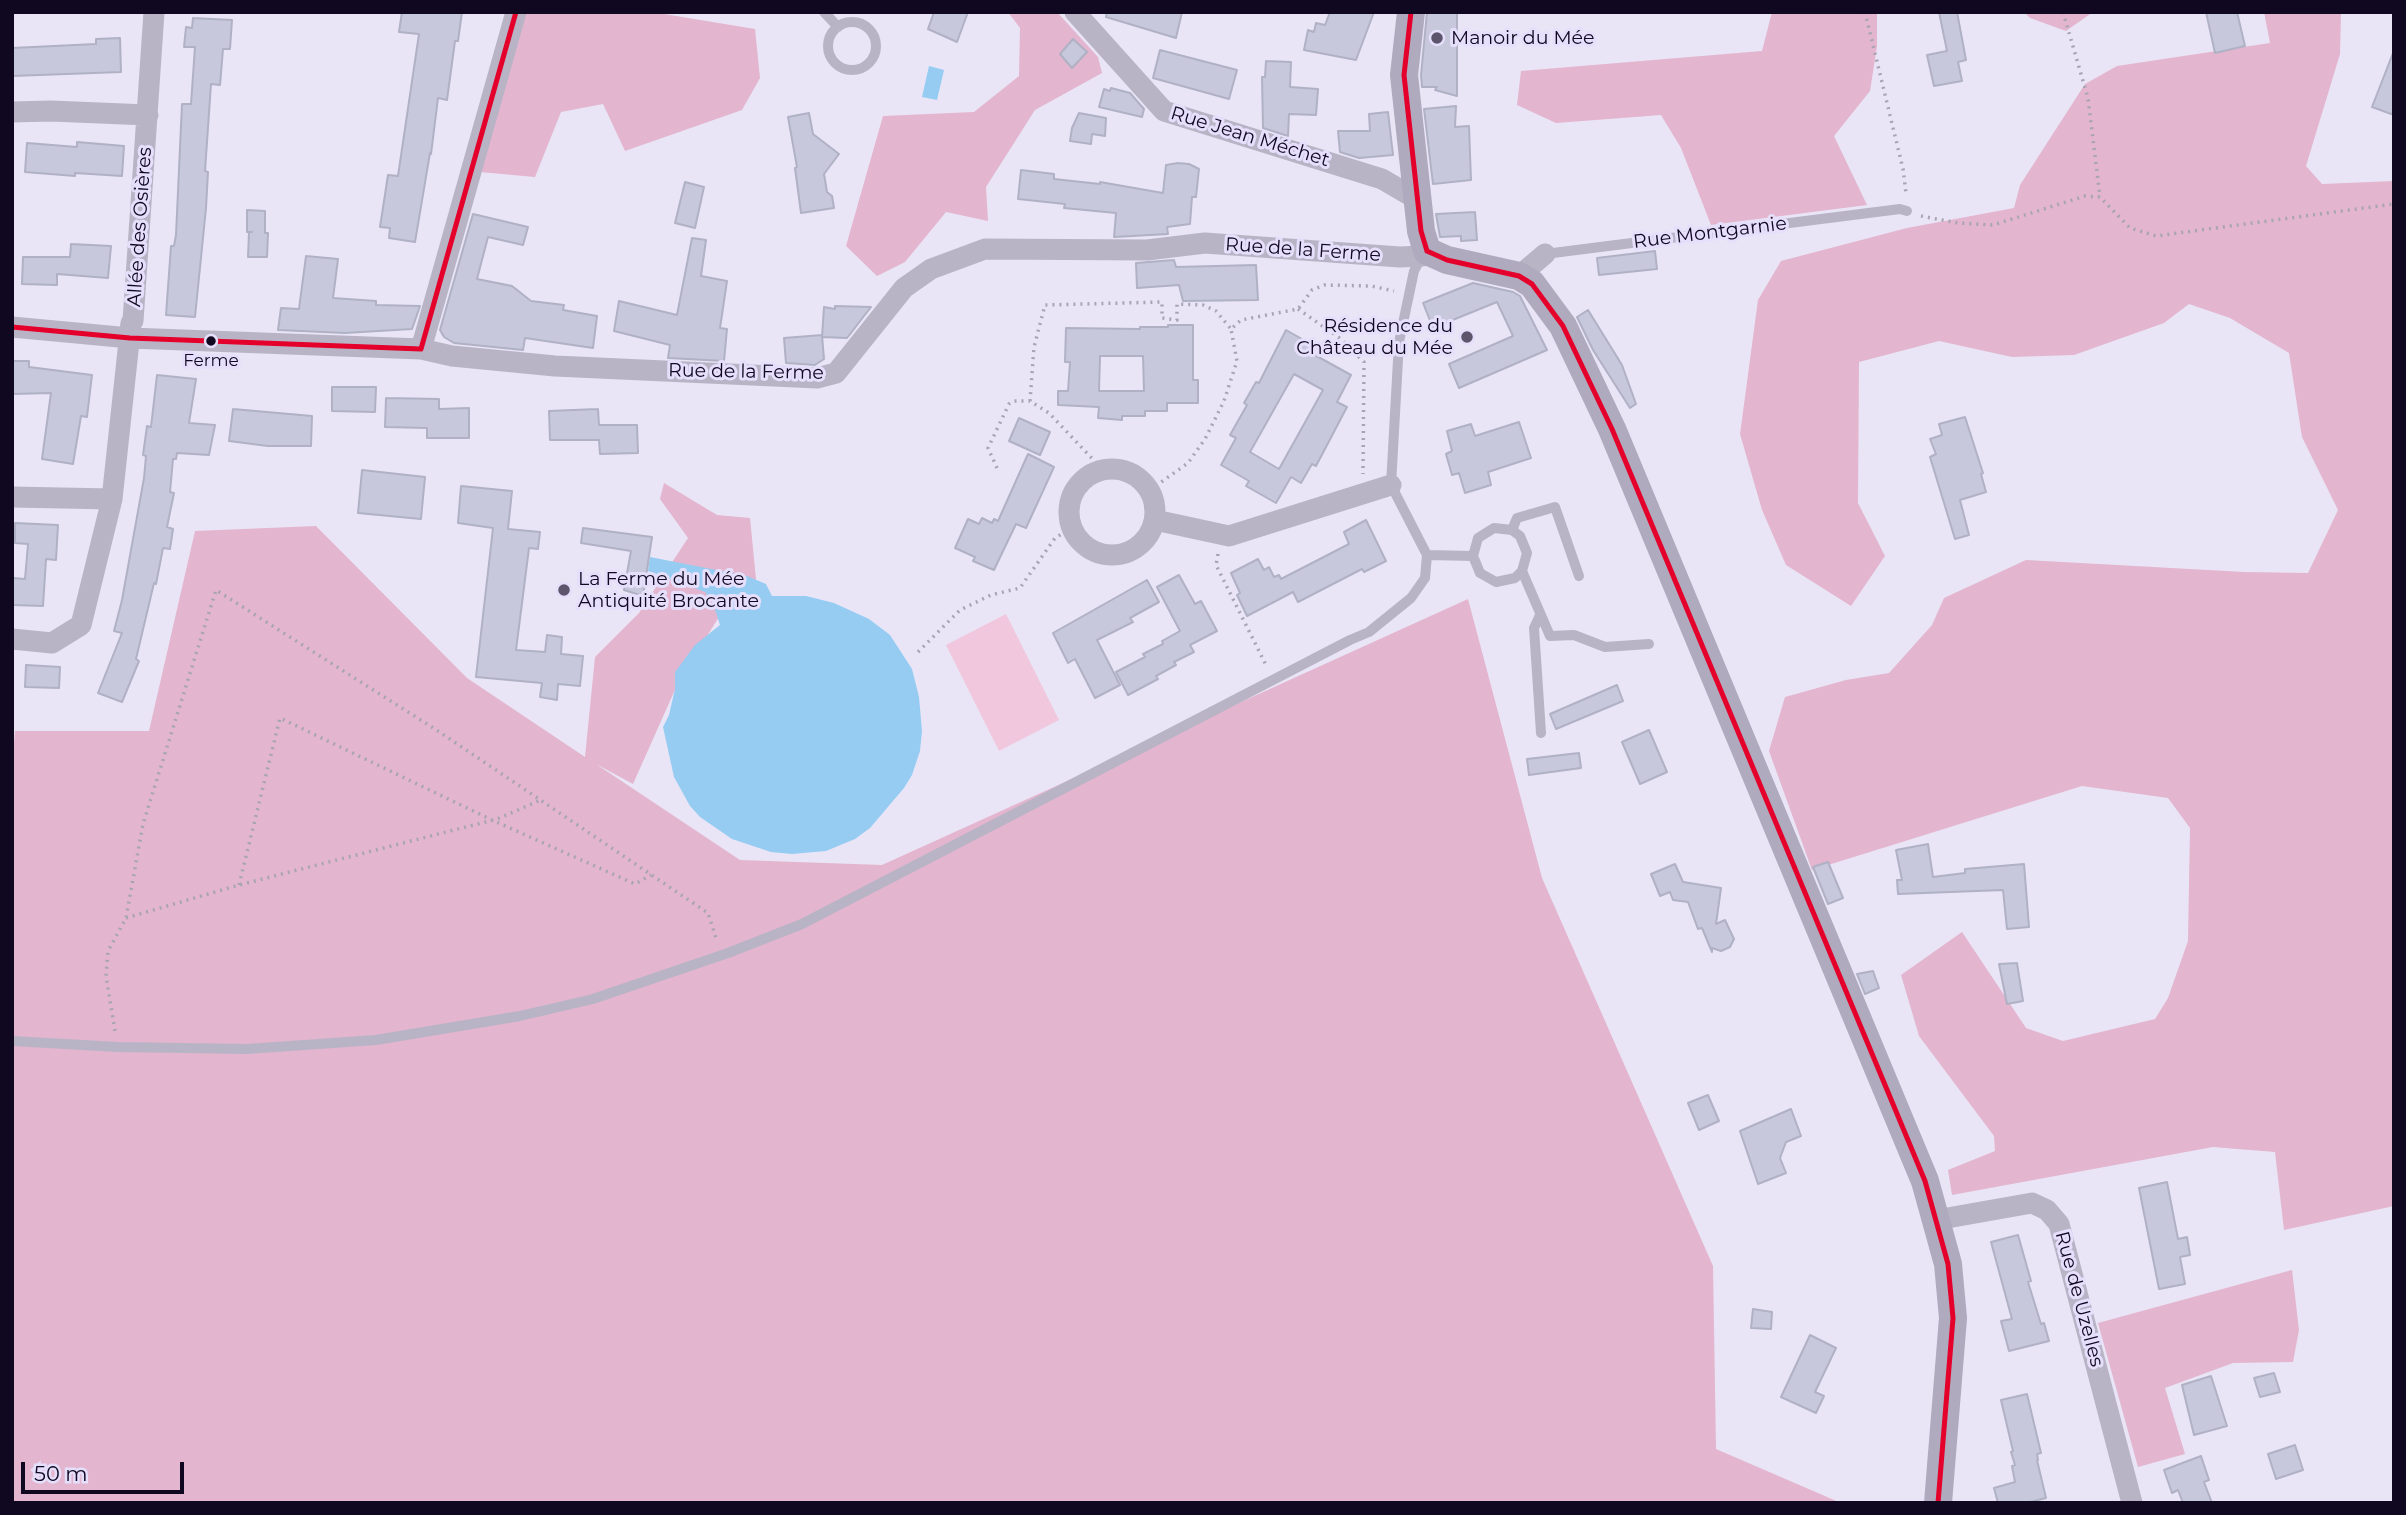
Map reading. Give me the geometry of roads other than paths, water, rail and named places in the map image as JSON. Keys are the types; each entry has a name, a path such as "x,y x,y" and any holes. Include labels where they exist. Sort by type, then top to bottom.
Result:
{"street":[{"name":"Allée des Osières","path":"12,639 52,643 81,625 112,499 133,321 154,12"},
{"path":"421,349 516,12"},
{"name":"Rue Jean Méchet","path":"1075,12 1164,111 1382,179 1418,200"},
{"path":"1411,12 1404,75 1425,254 1520,276 1532,284 1563,326 1612,429 1925,1181 1948,1264 1952,1318 1938,1503"},
{"path":"12,112 51,110 148,115"},
{"name":"Rue de la Ferme","path":"12,327 130,338 421,349 452,356 555,366 817,378 836,373 904,288 931,268 985,249 1147,250 1205,243 1425,254"},
{"name":"Rue Montgarnie","path":"1520,276 1545,254"},
{"path":"1114,468 1138,476 1150,491 1156,508 1155,520 1151,532 1143,542 1122,554 1098,553 1078,539 1069,516 1069,503 1081,481 1102,469 1114,468"},
{"path":"1155,520 1229,536 1391,485"},
{"path":"12,497 112,499"},
{"name":"Rue de Uzelles","path":"1936,1220 2032,1203 2046,1210 2059,1224 2132,1503"}],"lane":[{"path":"824,12 838,27"},
{"path":"845,23 860,24 872,34 876,49 868,64 852,70 836,64 831,57 828,40 838,27 845,23"},
{"name":"Rue Montgarnie","path":"1545,254 1886,210 1907,211"},
{"path":"12,1041 118,1047 247,1049 376,1040 520,1016 593,999 723,955 802,924 1369,632 1411,598 1425,578 1427,555 1391,485 1399,342 1414,271 1425,254"},
{"path":"1512,530 1517,518 1555,507 1579,576"},
{"path":"1494,528 1512,530 1525,544 1527,553 1522,571 1515,578 1496,582 1480,573 1473,556 1474,547 1485,532 1494,528"},
{"path":"1427,555 1473,556"},
{"path":"1522,571 1550,636 1574,635 1605,648 1650,644"},
{"path":"1540,615 1534,628 1541,733"}],"water":[{"path":"929,66 944,70 937,100 922,97"},
{"path":"650,557 747,576 766,584 772,596 806,596 834,603 869,619 890,635 912,669 919,697 922,731 920,751 912,775 904,788 870,828 855,839 826,851 792,854 771,852 732,839 700,817 690,806 674,777 663,727 669,715 675,689 675,672 695,645 720,625 713,603 705,592 648,571"}],"place":[{"name":"Manoir du Mée","path":"1437,38"},
{"name":"Résidence du Château du Mée","path":"1467,337"},
{"name":"Ferme","path":"211,341"},
{"name":"La Ferme du Mée Antiquité Brocante","path":"564,590"}]}
